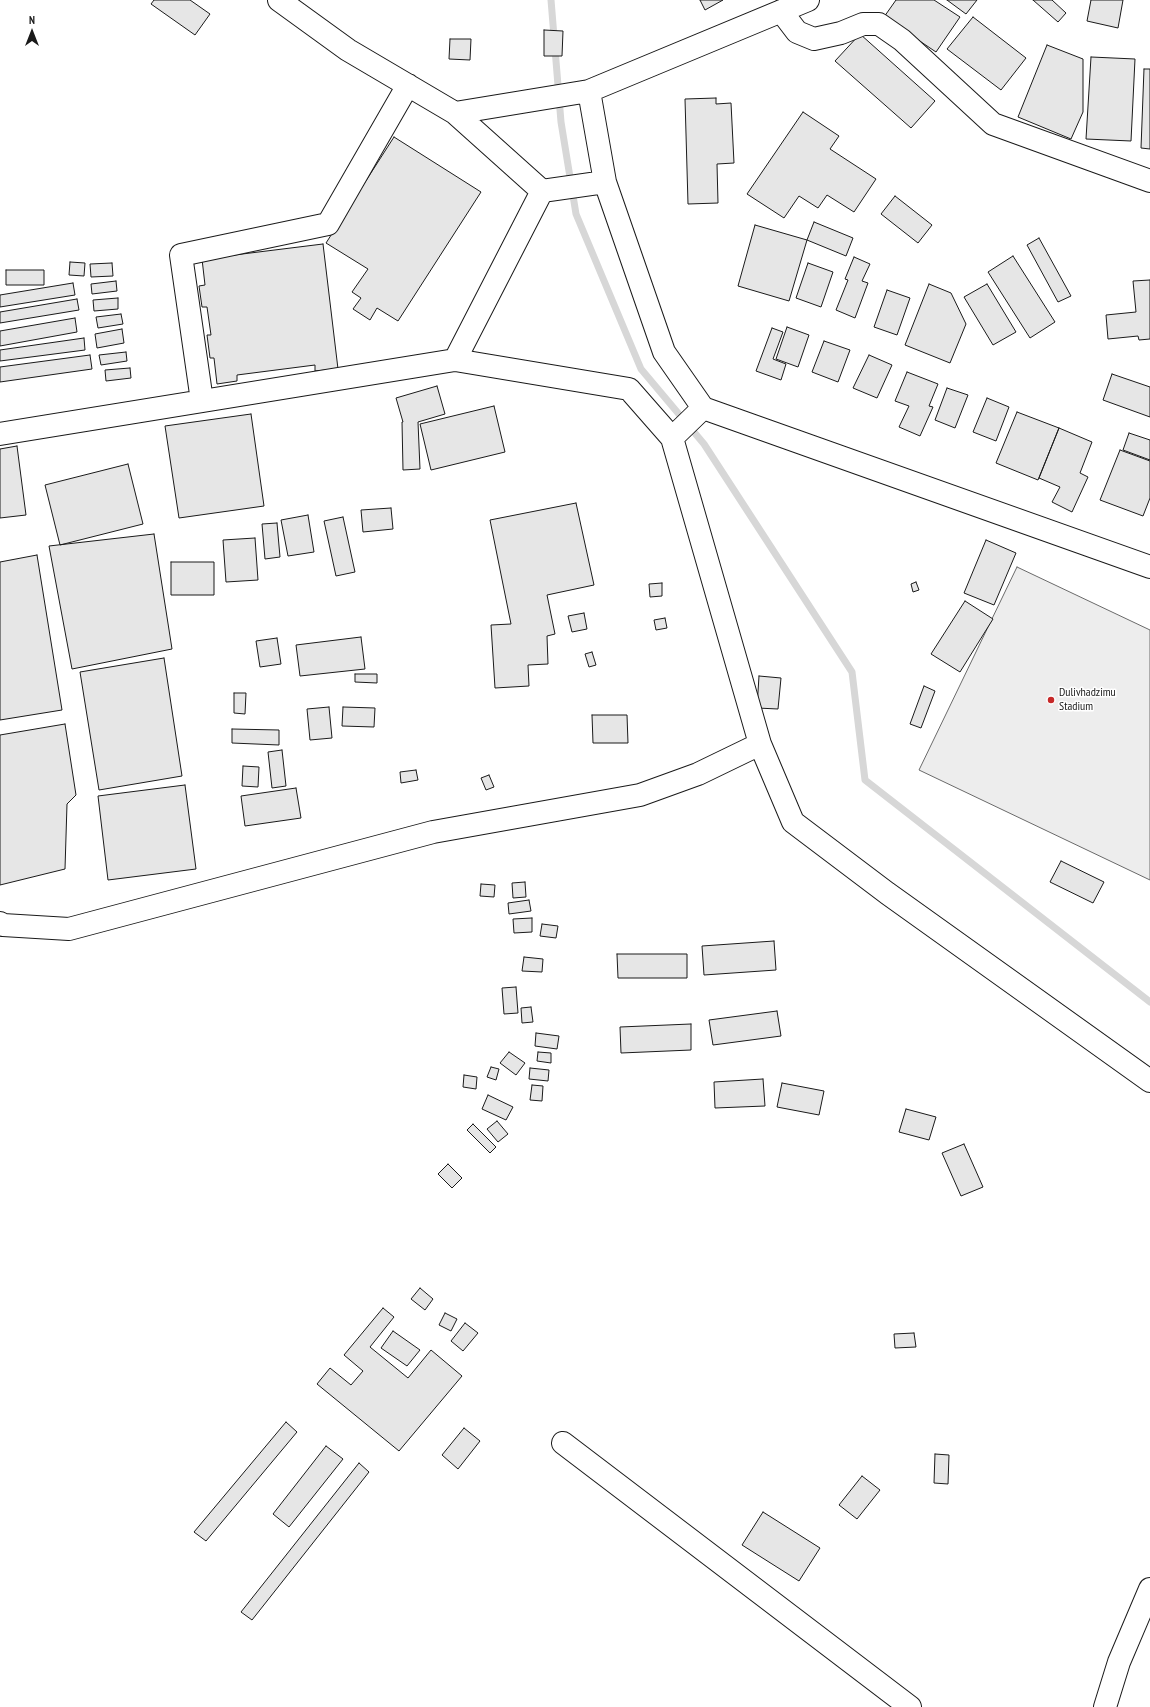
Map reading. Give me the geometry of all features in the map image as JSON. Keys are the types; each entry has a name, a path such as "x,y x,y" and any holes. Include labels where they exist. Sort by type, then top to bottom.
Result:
{"street":[{"path":"279,0 348,50 455,113 551,190 606,182"},
{"path":"455,113 580,92 808,0"},
{"path":"781,11 797,32 814,39 841,33 863,24 879,24 902,40 993,124 1150,181"},
{"path":"202,401 181,255 328,224 408,85"},
{"path":"580,92 606,182 687,423 760,744 793,822 887,893 1150,1081"},
{"path":"455,360 551,190"},
{"path":"0,434 455,360 629,389 687,423 1150,567"},
{"path":"0,922 3,925 69,929 433,832 640,794 698,774 760,744"},
{"path":"562,1443 910,1707"},
{"path":"1105,1707 1119,1662 1150,1589"}],"shaded area":[{"name":"Dulivhadzimu Stadium","path":"1017,567 1150,630 1150,880 919,770"}],"building":[{"path":"154,0 190,0 210,14 195,35 151,4"},
{"path":"700,0 723,0 705,10"},
{"path":"896,0 934,0 960,17 936,52 884,17"},
{"path":"947,0 977,0 966,14"},
{"path":"1033,0 1052,0 1066,13 1058,22"},
{"path":"1091,0 1123,0 1118,28 1087,21"},
{"path":"973,17 1026,58 1001,90 947,49"},
{"path":"544,30 563,31 562,56 544,56"},
{"path":"860,34 935,101 911,128 835,61"},
{"path":"450,39 471,39 470,60 449,59"},
{"path":"1047,45 1083,59 1083,112 1071,139 1018,117"},
{"path":"1091,57 1135,59 1131,141 1086,139"},
{"path":"1144,69 1150,69 1150,149 1141,148"},
{"path":"716,98 716,104 731,103 734,163 717,164 718,203 688,204 685,99"},
{"path":"803,112 839,136 830,149 876,179 854,212 827,195 818,208 799,196 784,218 747,194"},
{"path":"394,137 481,192 398,321 377,308 370,320 353,309 361,298 352,292 368,269 326,243"},
{"path":"895,196 932,225 918,243 881,214"},
{"path":"814,222 853,238 846,256 807,240"},
{"path":"755,225 807,240 789,301 738,286"},
{"path":"1039,238 1071,296 1058,302 1027,245"},
{"path":"323,244 338,369 315,371 315,365 237,375 237,381 217,384 214,358 210,358 207,335 211,335 207,307 202,307 199,286 205,285 202,259"},
{"path":"1013,256 1055,322 1030,338 988,272"},
{"path":"854,257 870,264 862,281 868,283 855,318 836,310 848,280 845,279"},
{"path":"70,262 85,263 84,276 69,275"},
{"path":"112,263 113,276 91,277 90,264"},
{"path":"808,263 833,272 821,307 796,298"},
{"path":"6,270 44,270 44,285 6,285"},
{"path":"1150,280 1150,339 1139,340 1138,336 1108,339 1106,315 1136,312 1133,281"},
{"path":"116,281 117,291 92,294 91,284"},
{"path":"73,283 75,295 0,307 0,295"},
{"path":"929,284 951,293 966,324 950,363 905,345"},
{"path":"987,284 1016,332 993,345 964,297"},
{"path":"887,290 910,298 897,335 874,327"},
{"path":"118,298 118,309 94,311 93,300"},
{"path":"77,299 79,310 0,323 0,312"},
{"path":"121,314 123,324 98,328 96,317"},
{"path":"75,318 77,332 0,346 0,331"},
{"path":"787,327 809,335 798,367 776,359"},
{"path":"772,328 783,332 773,359 786,364 781,380 756,371"},
{"path":"122,329 124,343 97,348 95,334"},
{"path":"84,338 85,350 0,361 0,350"},
{"path":"824,341 850,350 838,382 812,372"},
{"path":"126,352 127,361 101,365 99,355"},
{"path":"90,355 92,369 0,382 0,367"},
{"path":"869,355 892,365 877,398 853,388"},
{"path":"130,368 131,378 106,381 105,370"},
{"path":"907,372 938,384 929,406 933,407 920,436 899,427 909,406 895,401"},
{"path":"1112,374 1150,387 1150,417 1103,400"},
{"path":"437,386 445,414 418,422 420,469 403,470 403,422 396,398"},
{"path":"947,388 968,395 955,428 935,420"},
{"path":"987,398 1009,407 996,441 973,432"},
{"path":"494,406 505,452 431,470 420,424"},
{"path":"1017,412 1059,428 1038,480 996,463"},
{"path":"251,414 264,506 179,518 165,426"},
{"path":"1059,428 1092,442 1080,473 1088,477 1072,512 1052,502 1060,487 1039,478"},
{"path":"1129,433 1150,440 1150,460 1123,450"},
{"path":"17,446 26,515 0,518 0,449"},
{"path":"1120,450 1150,461 1150,498 1143,516 1100,500"},
{"path":"128,464 143,524 60,545 45,485"},
{"path":"576,503 594,585 547,595 555,634 547,636 548,664 528,665 529,686 495,688 491,625 511,624 490,520"},
{"path":"391,508 393,529 363,532 361,510"},
{"path":"308,515 314,552 288,556 281,520"},
{"path":"343,517 355,572 336,576 324,521"},
{"path":"277,523 280,557 265,559 262,524"},
{"path":"154,534 172,649 72,669 49,546"},
{"path":"255,538 258,580 226,582 223,540"},
{"path":"986,540 1016,553 994,605 964,593"},
{"path":"37,555 62,710 0,720 0,562"},
{"path":"171,562 214,562 214,595 171,595"},
{"path":"916,582 919,590 913,592 911,584"},
{"path":"662,583 662,596 650,597 649,584"},
{"path":"965,601 993,619 960,672 931,654"},
{"path":"584,613 587,629 572,632 568,616"},
{"path":"665,618 667,628 656,630 654,620"},
{"path":"361,637 365,669 300,676 296,645"},
{"path":"277,638 281,664 260,667 256,641"},
{"path":"592,652 596,665 589,667 585,654"},
{"path":"164,658 182,776 99,790 80,672"},
{"path":"355,674 377,674 377,683 355,682"},
{"path":"759,676 781,678 778,709 757,708"},
{"path":"924,686 935,691 921,728 910,724"},
{"path":"234,693 246,693 245,714 234,713"},
{"path":"329,707 332,738 310,740 307,709"},
{"path":"343,707 375,708 374,727 342,726"},
{"path":"592,715 627,715 628,743 593,743"},
{"path":"65,724 76,795 67,804 65,869 0,885 0,735"},
{"path":"232,729 279,730 279,745 232,743"},
{"path":"282,750 286,786 272,788 268,752"},
{"path":"243,766 259,767 258,787 242,786"},
{"path":"416,770 418,780 401,783 400,772"},
{"path":"489,775 494,787 486,790 481,778"},
{"path":"185,785 196,869 108,880 98,796"},
{"path":"296,788 301,818 245,826 241,796"},
{"path":"1061,861 1104,882 1093,903 1050,882"},
{"path":"525,882 526,897 513,898 512,883"},
{"path":"481,884 495,885 494,897 480,896"},
{"path":"529,900 531,911 509,914 508,903"},
{"path":"532,918 532,932 514,933 513,919"},
{"path":"542,924 558,926 556,938 540,936"},
{"path":"774,941 776,970 704,975 702,946"},
{"path":"617,954 687,954 687,978 618,978"},
{"path":"524,957 543,959 542,972 522,971"},
{"path":"516,987 518,1013 504,1014 502,988"},
{"path":"531,1007 533,1022 522,1023 521,1008"},
{"path":"777,1011 781,1036 713,1045 709,1020"},
{"path":"691,1024 691,1050 621,1053 620,1027"},
{"path":"536,1033 559,1036 557,1049 535,1046"},
{"path":"509,1052 525,1063 516,1075 500,1063"},
{"path":"538,1052 551,1053 551,1063 537,1061"},
{"path":"491,1067 499,1069 496,1080 487,1077"},
{"path":"530,1068 549,1070 548,1081 529,1079"},
{"path":"464,1075 477,1077 476,1089 463,1087"},
{"path":"763,1079 765,1106 715,1108 714,1082"},
{"path":"782,1083 824,1091 819,1115 777,1107"},
{"path":"532,1085 543,1086 542,1101 530,1100"},
{"path":"488,1095 513,1107 506,1120 482,1109"},
{"path":"906,1109 936,1117 929,1140 899,1132"},
{"path":"497,1121 508,1134 498,1142 487,1129"},
{"path":"473,1124 496,1147 490,1153 467,1130"},
{"path":"964,1144 983,1187 961,1196 942,1153"},
{"path":"448,1164 462,1178 452,1188 438,1174"},
{"path":"420,1288 433,1299 425,1310 411,1299"},
{"path":"383,1308 394,1317 370,1347 408,1378 431,1350 462,1376 399,1451 317,1384 330,1368 351,1385 363,1371 344,1355"},
{"path":"445,1313 457,1319 451,1331 439,1325"},
{"path":"465,1323 478,1333 463,1351 451,1341"},
{"path":"393,1331 420,1350 407,1366 381,1348"},
{"path":"914,1333 916,1347 895,1348 894,1334"},
{"path":"286,1422 297,1432 206,1541 194,1532"},
{"path":"464,1428 480,1441 458,1469 442,1455"},
{"path":"326,1446 343,1459 289,1527 273,1514"},
{"path":"935,1454 949,1455 948,1484 934,1483"},
{"path":"359,1463 369,1472 252,1620 241,1612"},
{"path":"862,1476 880,1490 857,1519 839,1505"},
{"path":"763,1512 820,1548 799,1581 742,1545"}],"waterway":[{"path":"551,0 561,122 576,214 641,369 704,444 852,672 865,780 1150,1002"}],"place":[{"name":"Dulivhadzimu Stadium","path":"1051,700"}]}
